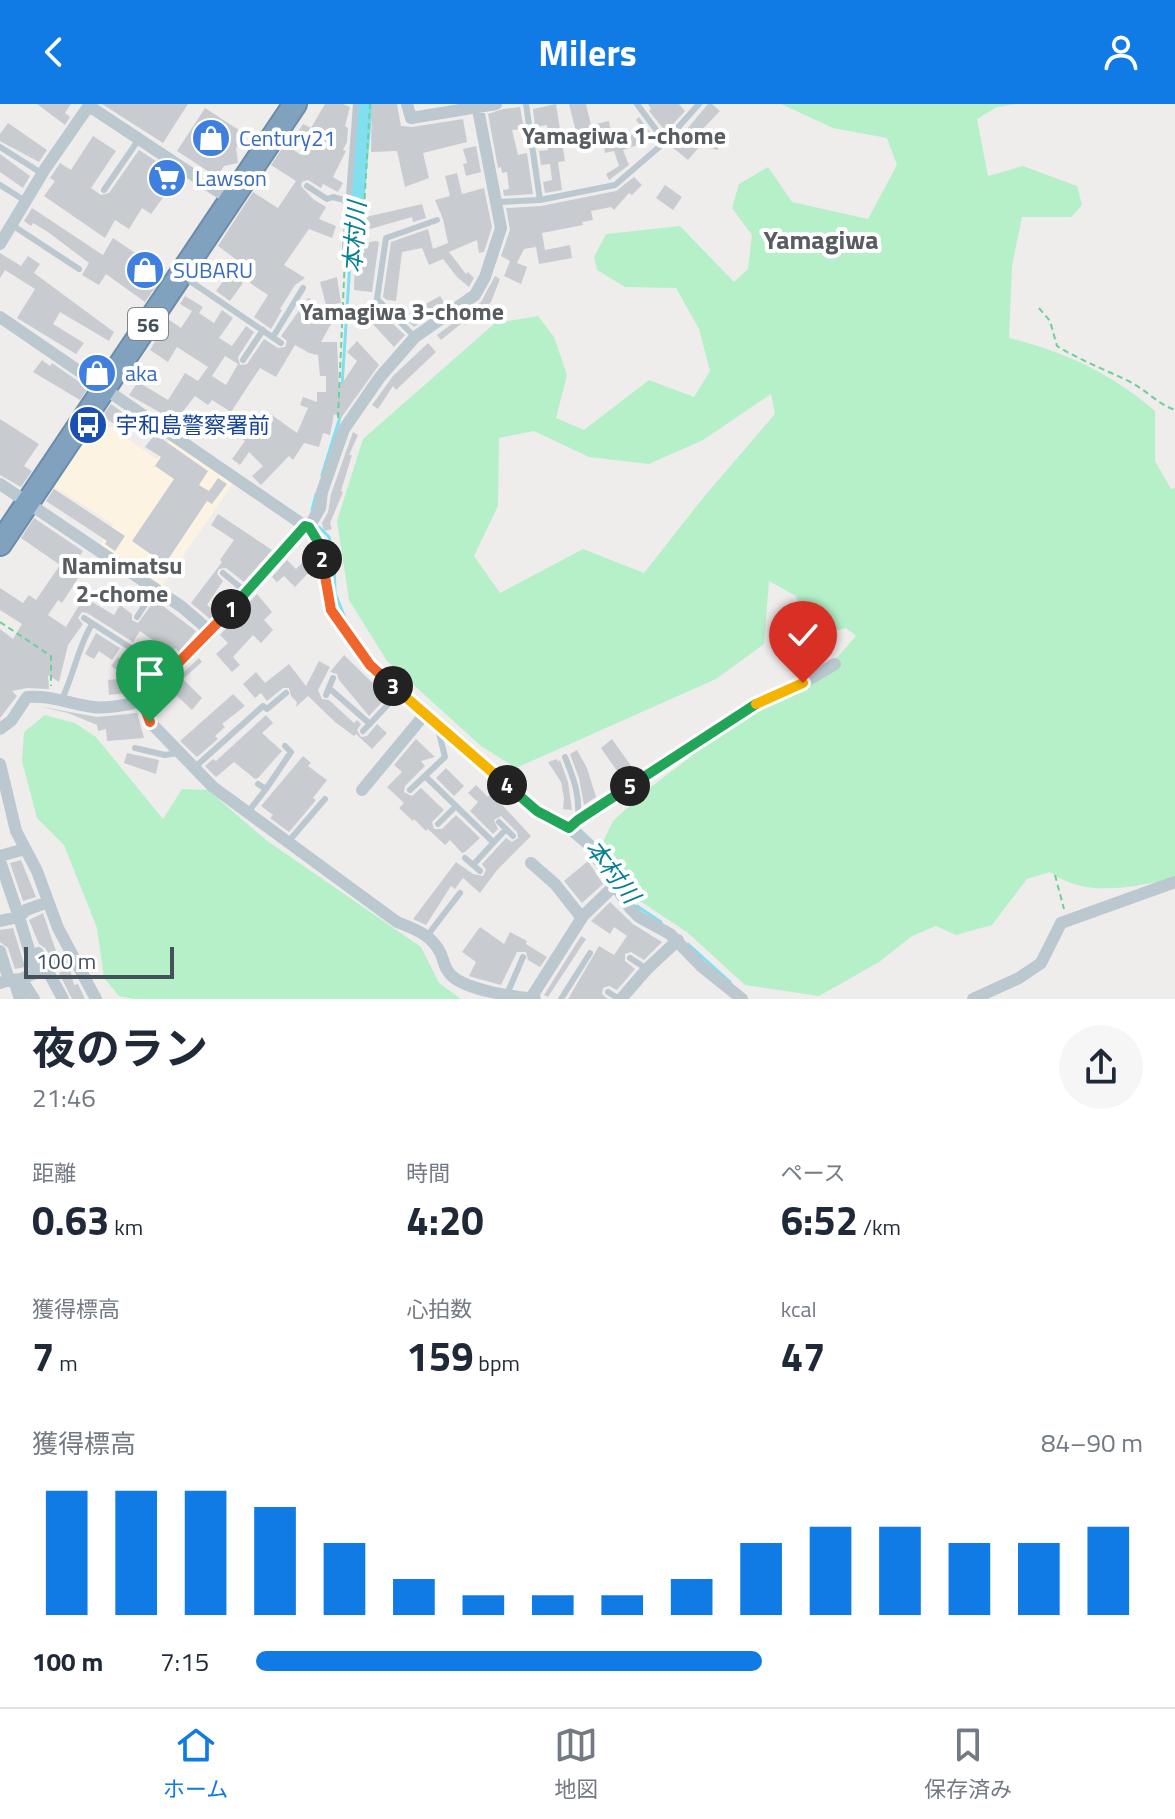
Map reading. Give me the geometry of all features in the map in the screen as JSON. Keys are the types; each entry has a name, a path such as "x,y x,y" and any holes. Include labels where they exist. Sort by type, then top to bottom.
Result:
{"highway":[{"name":"56","path":"0,544 295,104"}],"street":[{"path":"407,104 411,118 496,104"},
{"path":"0,244 88,105 231,200"},
{"path":"0,729 11,721 27,697 56,698 92,707 142,700 211,632 307,526 320,508 322,492 344,429 380,377 415,337 475,295 499,240 498,202 477,105"},
{"path":"0,317 307,526 320,545 331,610 370,665 537,811 574,824 639,917 678,940 701,966 742,999"},
{"path":"0,484 155,589 211,632"},
{"path":"574,824 755,704 803,683 835,664"},
{"path":"142,700 150,722 213,787 397,922 427,936 439,950 446,969 454,979 506,996 533,999 582,918 615,885"},
{"path":"362,790 425,714"},
{"path":"0,764 3,794 16,831 72,958 96,999"},
{"path":"25,849 0,859 41,971 63,999"},
{"path":"531,863 555,884 582,918"},
{"path":"973,999 1019,978 1041,963 1061,923 1175,882"},
{"path":"0,921 19,917 26,910 48,902"},
{"path":"620,999 678,940"},
{"path":"0,951 20,999"},
{"path":"11,980 72,958"},
{"path":"11,980 34,999"},
{"path":"721,999 724,985"}],"lane":[{"path":"345,247 356,104"},
{"path":"526,104 540,200"},
{"path":"637,104 665,142"},
{"path":"498,202 540,200 615,185 665,142 699,104"},
{"path":"104,190 139,139"},
{"path":"0,147 43,174"},
{"path":"0,185 27,202"},
{"path":"307,186 327,199 333,197 348,201"},
{"path":"415,337 377,299 386,238 437,220"},
{"path":"12,225 79,269"},
{"path":"181,275 281,343"},
{"path":"273,337 303,288"},
{"path":"243,360 263,330"},
{"path":"223,573 246,592"},
{"path":"137,617 155,589"},
{"path":"84,618 138,650 132,660"},
{"path":"56,698 74,672 82,641 92,624"},
{"path":"68,654 79,655"},
{"path":"333,678 327,692 370,724"},
{"path":"363,731 400,692"},
{"path":"258,699 267,709 286,693"},
{"path":"194,768 229,731 263,706"},
{"path":"410,790 445,757 439,733 442,729"},
{"path":"247,814 291,752 285,746"},
{"path":"135,748 165,755 179,753"},
{"path":"565,757 578,792 574,824"},
{"path":"425,776 493,842"},
{"path":"258,784 266,789"},
{"path":"288,842 325,799"},
{"path":"438,824 456,806"},
{"path":"499,822 513,836"},
{"path":"473,865 506,829"},
{"path":"465,858 480,871"},
{"path":"427,936 460,893"},
{"path":"561,999 590,953"},
{"path":"578,956 585,961"},
{"path":"506,996 523,957"},
{"path":"630,958 647,969"},
{"path":"608,992 620,999"}],"path":[{"path":"364,209 370,104"},
{"path":"344,429 338,417 345,247"},
{"path":"1039,308 1050,321 1057,346 1077,359 1135,385 1160,404 1175,410"},
{"path":"0,622 51,656 56,698"},
{"path":"1055,875 1067,920"}],"shaded area":[{"path":"96,417 157,459 171,439 234,482 161,588 99,547 113,524 50,484"}],"green space":[{"path":"781,104 1016,104 997,107 977,119 988,176 1023,166 1077,186 1082,205 1071,217 1022,217 1012,266 1009,338 1049,350 1105,375 1155,411 1155,461 1171,489 1175,488 1175,879 1095,888 1064,880 1050,872 1027,879 992,925 956,935 936,926 912,936 879,962 819,996 745,985 688,933 634,897 603,842 613,821 647,790 727,729 827,669 856,636 846,628 810,637 796,596 769,581 764,644 716,679 516,768 481,746 387,661 349,600 337,521 363,439 495,323 538,316 554,337 567,375 556,418 584,430 649,380 694,397 710,371 699,329 676,288 625,287 597,270 594,257 606,234 680,226 734,282 748,269 752,235 732,208 739,184 768,167 792,202 868,219 897,165 887,138 833,128","holes":["771,394 775,414 644,573 583,549 500,593 474,556 498,506 499,438 534,431 589,457 649,464 703,440"]},
{"path":"45,715 75,723 96,737 163,819 182,789 208,790 266,840 421,947 439,983 461,999 134,999 119,996 104,978 97,928 64,845 37,818 22,761 24,732"}],"building":[{"path":"37,104 71,104 65,113 70,117 65,125"},
{"path":"102,104 188,104 163,143"},
{"path":"325,104 350,107 345,126 348,128 347,142 343,150 346,151 333,177 343,183 338,192 323,184 321,188 308,180 301,186 326,207 319,219 336,226 332,238 309,229 284,265 305,278 295,285 271,329 254,317 268,295 250,283 256,274 218,246 253,192 278,208 296,181 271,165 285,144 301,155 310,141 297,133 303,124 311,128"},
{"path":"372,104 397,104 401,126 463,119 467,142 423,153 429,178 405,187 397,151 371,152"},
{"path":"556,104 565,161 558,162 562,190 545,193 543,182 552,180 550,164 541,165 539,151 548,150 547,125 535,127 533,109"},
{"path":"569,104 586,104 591,125 609,121 612,142 642,128 636,120 639,117 655,139 623,150 629,165 609,180 606,174 619,166 614,151 605,153 603,140 594,142 593,136 578,140"},
{"path":"648,104 679,104 685,111 666,132 649,111"},
{"path":"708,104 720,111 696,136 719,142 718,150 700,146 688,160 672,147"},
{"path":"520,107 524,129 512,130 518,155 527,153 533,194 504,196 503,190 509,189 507,172 502,173 501,167 498,168 488,114"},
{"path":"205,108 245,134 236,148 238,163 224,166 217,177 177,151"},
{"path":"8,123 47,150 39,162 0,141 0,134"},
{"path":"93,136 116,151 91,188 101,195 109,193 139,150 179,176 151,214 142,208 129,229 115,220 105,238 44,196 55,181 50,178 60,163 71,170"},
{"path":"476,146 481,172 466,176 463,164 467,163 463,149"},
{"path":"0,154 30,176 23,188 0,172"},
{"path":"457,173 462,194 484,188 492,227 484,252 479,253 477,240 449,252 466,274 468,272 474,278 469,287 443,259 429,265 422,248 402,252 396,301 387,300 383,297 391,242 428,229 433,249 448,243 435,200 450,196 445,176"},
{"path":"634,177 642,185 632,195 629,193 614,210 611,207 591,211 593,220 582,222 583,225 542,233 545,250 570,245 572,258 539,264 536,247 524,249 517,263 527,267 521,284 504,276 510,261 501,256 510,230 506,208 541,206 616,191"},
{"path":"665,185 682,197 673,210 656,198"},
{"path":"422,204 426,218 413,222 412,217 370,229 366,217"},
{"path":"32,208 103,255 113,238 165,273 145,302 106,274 99,285 82,275 89,263 48,232 24,221"},
{"path":"379,242 372,292 354,290 355,257 360,258 362,244"},
{"path":"0,253 21,266 28,256 40,264 34,273 114,332 109,341 60,312 53,324 84,343 76,354 17,318 35,289 5,270 0,278"},
{"path":"228,274 243,283 230,301 216,291"},
{"path":"495,276 500,279 491,302 465,325 462,323 441,340 437,335 481,302"},
{"path":"337,277 341,303 326,305 320,282"},
{"path":"185,296 203,307 199,313 214,323 222,310 233,318 219,338 232,346 246,326 254,332 238,357 240,365 247,364 264,339 278,348 285,347 287,341 281,336 308,298 320,305 315,306 335,317 321,342 337,342 339,388 357,361 347,352 357,341 379,365 341,418 334,414 330,435 323,433 319,447 304,443 293,460 289,456 261,485 252,476 263,466 249,452 240,465 232,459 245,441 233,433 240,424 250,432 265,410 297,433 308,408 300,405 303,397 317,402 317,392 326,392 326,376 320,376 318,355 295,345 276,377 260,368 231,412 212,400 208,405 195,396 173,424 159,415 161,413 129,395 138,382 168,400 185,373 198,381 208,367 177,347 168,362 150,350 168,319 181,328 192,311 180,304","holes":["225,356 238,364 226,385 212,376"]},
{"path":"440,296 446,305 414,327 403,317"},
{"path":"369,302 405,335 394,347 360,310"},
{"path":"428,343 436,352 396,390 393,386 378,409 372,405 393,376"},
{"path":"42,360 50,366 52,363 88,388 80,400 33,372"},
{"path":"111,404 135,421 128,433 102,416"},
{"path":"0,419 39,444 24,466 32,471 21,487 0,475"},
{"path":"353,432 358,435 349,455 352,455 343,492 330,523 332,529 324,531 322,523"},
{"path":"155,434 208,471 199,485 209,491 218,478 227,484 212,504 207,501 165,564 132,541 174,479 155,466 161,457 145,447"},
{"path":"54,489 125,536 115,551 105,544 107,541 46,501"},
{"path":"218,514 272,550 244,582 226,568 219,569 217,574 223,581 207,605 217,612 210,619 191,603 222,562 220,560 234,540 211,525"},
{"path":"34,518 83,551 77,560 86,566 62,603 58,600 48,615 66,627 84,597 114,615 120,605 138,623 155,600 196,631 179,652 176,648 157,665 162,669 154,676 151,674 127,693 109,695 108,680 128,678 111,666 118,657 136,670 157,643 140,631 133,642 82,612 78,618 83,624 68,645 59,682 48,675 49,689 12,691 17,696 0,718 0,629 13,639 22,624 0,610 0,588 23,603 29,595 36,600 60,565 21,538"},
{"path":"306,559 314,567 295,587 284,576 277,582 272,577 287,560 296,569"},
{"path":"257,594 272,612 264,620 273,630 261,643 253,635 233,657 240,665 232,672 216,654 228,643 220,635"},
{"path":"96,633 120,648 112,660 99,651 94,659 85,654"},
{"path":"344,655 387,697 369,716 337,674 330,672"},
{"path":"199,658 202,662 183,679 202,698 192,710 177,696 157,714 152,701"},
{"path":"319,661 330,667 318,690 322,699 329,700 354,723 357,720 361,724 357,730 361,737 367,736 377,724 387,733 372,749 356,734 354,736 335,722 308,696 296,707 297,702 289,688 283,688 267,701 261,693 255,698 243,684 256,672 265,683 289,664 306,686"},
{"path":"233,694 245,706 222,724 225,727 215,736 218,739 197,757 180,741"},
{"path":"37,706 97,717 137,713 144,738 107,741 106,729 98,731 97,725 68,713"},
{"path":"266,715 273,723 262,733 282,751 258,778 255,779 234,762 216,777 205,766 213,759 216,761"},
{"path":"416,739 435,757 421,761 425,766 405,786 404,792 412,796 421,788 444,810 432,822 434,829 442,829 456,815 480,838 465,852 462,853 450,840 445,845 428,829 426,831 413,821 399,808 404,803 387,787 402,772 394,765"},
{"path":"612,739 634,770 622,778 601,748"},
{"path":"577,750 587,768 596,797 584,805 570,754"},
{"path":"127,753 159,760 156,774 124,763"},
{"path":"303,756 311,763 308,766 327,780 313,798 316,800 289,832 270,818 273,815 261,806"},
{"path":"557,759 568,782 572,810 563,809 561,782 548,762"},
{"path":"446,768 464,786 454,796 436,778"},
{"path":"476,785 488,797 491,793 531,836 497,870 480,893 463,878 455,889 451,886 426,925 413,919 456,862 473,874 483,876 486,870 482,864 506,838 512,842 518,838 517,832 501,816 494,820 498,829 493,834 470,811 478,802 468,793"},
{"path":"21,860 36,897 23,901 10,863"},
{"path":"588,861 603,884 582,903 564,881"},
{"path":"610,902 633,924 662,942 644,960 631,952 625,954 625,961 635,969 617,990 609,986 603,988 602,994 608,999 568,999 599,946 614,955 627,936 614,927 610,934 591,921"},
{"path":"43,913 57,954 50,957 39,944 29,920"},
{"path":"480,927 504,944 510,932 547,957 540,967 528,960 526,952 517,952 501,985 469,976 476,962 462,952"},
{"path":"13,928 25,967 15,969 8,948 0,942 0,930"},
{"path":"581,936 586,939 548,997 544,995"},
{"path":"70,969 74,985 78,984 85,999 72,999 59,973"}],"waterway":[{"name":"本村川","path":"351,247 364,104"},
{"name":"本村川","path":"342,386 351,247"},
{"name":"本村川","path":"322,475 341,414"},
{"name":"本村川","path":"312,510 316,494"},
{"name":"本村川","path":"319,527 329,537 334,558 335,593 345,618 370,655"},
{"name":"本村川","path":"578,828 597,846 608,864"},
{"name":"本村川","path":"637,906 661,922"},
{"name":"本村川","path":"688,944 730,982"}],"place":[{"name":"Century21","path":"211,138"},
{"name":"Lawson","path":"167,178"},
{"name":"SUBARU","path":"145,270"},
{"name":"aka","path":"97,373"},
{"name":"宇和島警察署前","path":"88,425"}],"district":[{"name":"Yamagiwa 1-chome","path":"624,135"},
{"name":"Yamagiwa","path":"821,239"},
{"name":"Yamagiwa 3-chome","path":"402,311"},
{"name":"Namimatsu 2-chome","path":"122,579"}],"route":[{"path":"150,722 142,700 211,632 305,526 309,527 320,545 331,610 370,665 537,811 569,828 755,704 803,683"}]}
